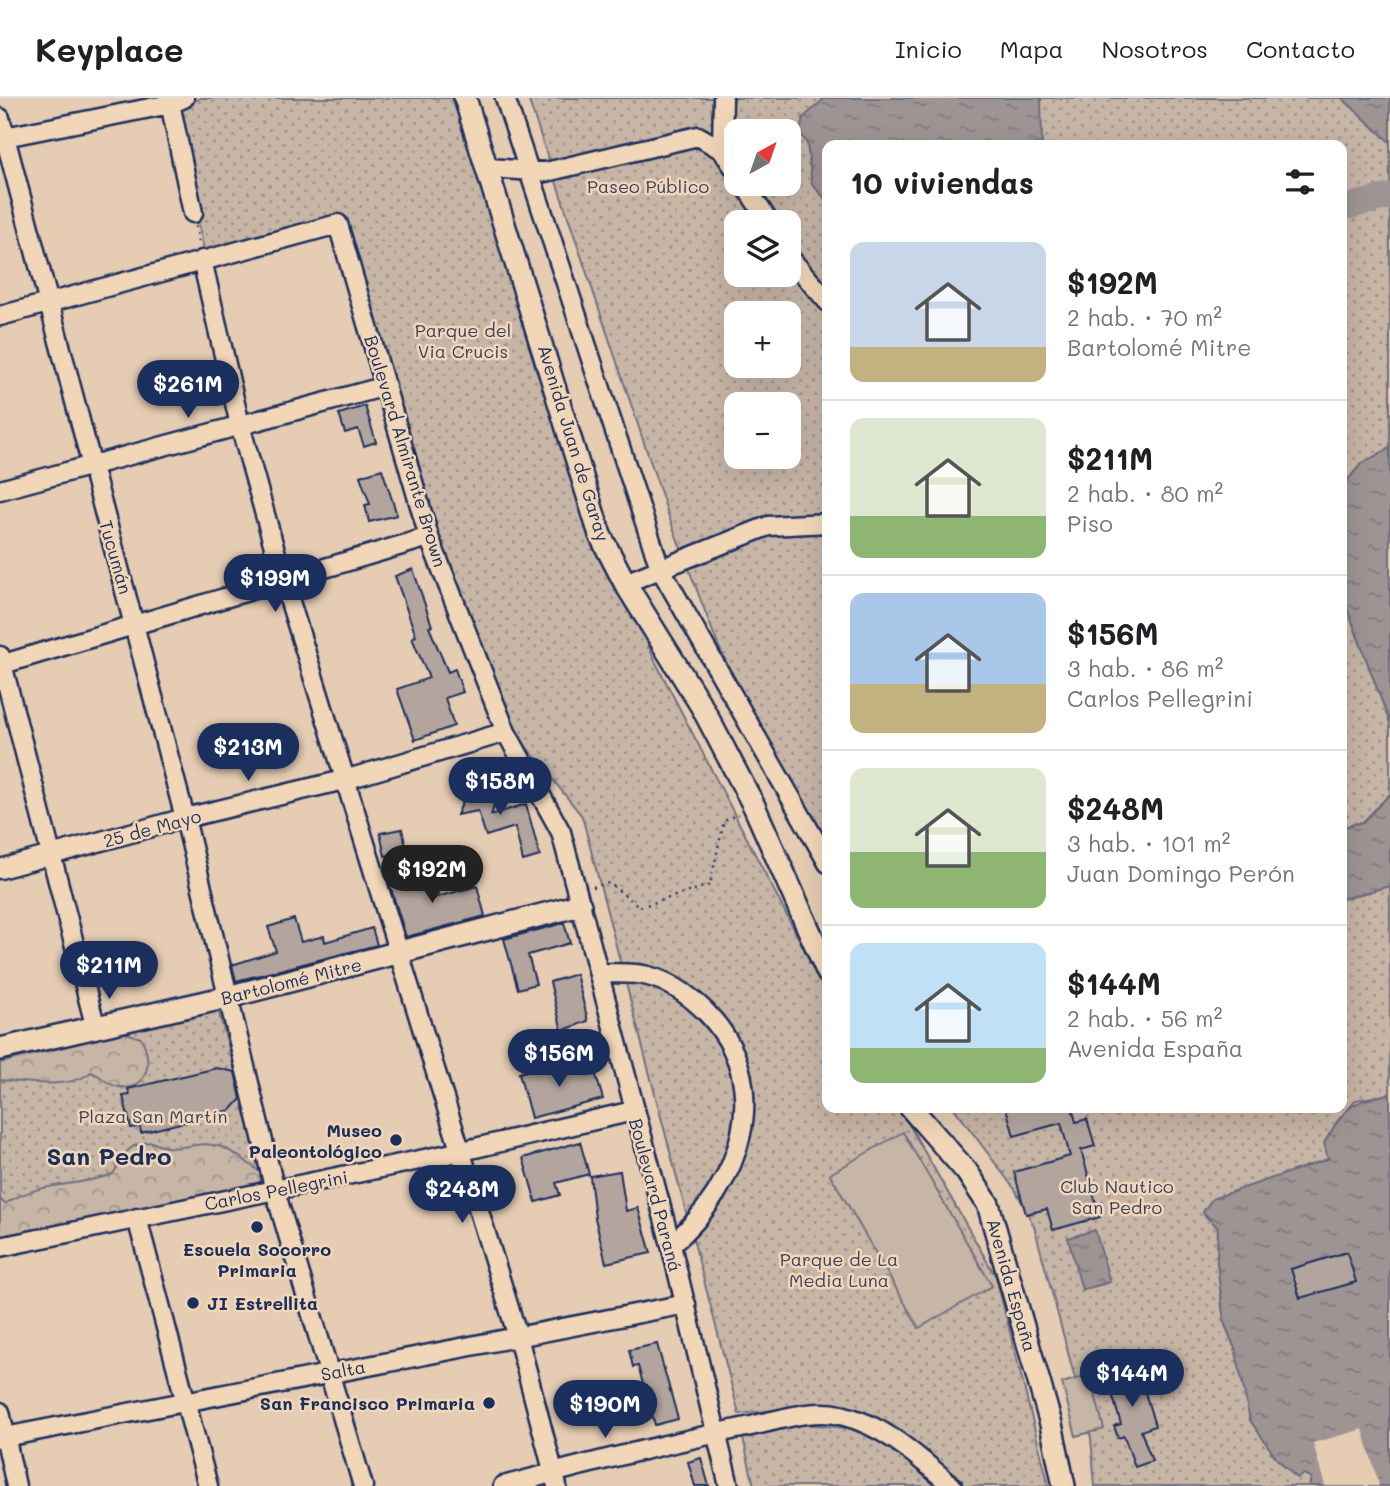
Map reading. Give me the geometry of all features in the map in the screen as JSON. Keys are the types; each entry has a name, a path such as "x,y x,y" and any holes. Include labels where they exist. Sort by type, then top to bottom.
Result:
{"main road":[{"name":"Avenida Juan de Garay","path":"465,98 489,168 600,535 625,583 702,707 754,806 772,841 822,958"},
{"name":"Bartolomé Mitre","path":"0,1049 398,955 578,898"},
{"name":"Avenida España","path":"915,1113 967,1172 988,1204 1051,1424 1064,1486"}],"street":[{"path":"505,98 660,568 822,852"},
{"path":"722,150 723,98"},
{"path":"2,137 174,100 193,213"},
{"name":"Tucumán","path":"0,118 2,137 185,818 275,1191 363,1486"},
{"path":"489,168 546,172 698,136 710,140 724,153"},
{"name":"Boulevard Almirante Brown","path":"202,260 338,225 429,537 506,732 555,818 578,898"},
{"path":"0,317 202,260 240,425 283,579 348,779 458,1152 518,1337 555,1479"},
{"path":"801,271 822,295"},
{"path":"0,490 386,386"},
{"path":"625,583 768,526 822,523"},
{"path":"95,1025 1,662 429,537"},
{"name":"25 de Mayo","path":"0,869 185,818 348,779 506,732"},
{"name":"Boulevard Paraná","path":"578,898 671,1245 729,1486"},
{"path":"600,973 646,976 671,984 696,1002 717,1024 741,1069 745,1100 744,1126 731,1166 709,1206 693,1226 671,1245"},
{"name":"Carlos Pellegrini","path":"0,1247 458,1152 633,1111"},
{"path":"137,1218 208,1486"},
{"name":"Salta","path":"3,1438 686,1304"},
{"path":"0,1412 3,1438 16,1486"},
{"path":"503,1486 555,1479 717,1433 808,1415 838,1414 883,1431 907,1447 952,1486"}],"path":[{"path":"193,213 202,260"},
{"path":"578,898 609,883 640,907 710,885 724,821 754,806"}],"green space":[{"path":"200,98 466,98 590,485 653,657 822,983 822,1113 901,1113 911,1128 996,1277 1049,1486 963,1486 898,1430 832,1404 739,1414 582,816 512,729 435,536 341,221 205,256 176,111"},
{"name":"Paseo Público","path":"528,98 1342,98 1390,142 1390,448 1361,464 1347,481 1347,140 822,140 822,842 774,762 718,645 669,517"},
{"path":"1347,608 1390,723 1390,794 1363,822 1347,826"},
{"name":"Club Nautico San Pedro","path":"1390,886 1390,1094 1356,1100 1347,1110 1347,898"},
{"name":"Plaza San Martín","path":"210,1011 219,1013 266,1184 0,1236 0,1062"},
{"path":"123,1032 141,1038 145,1047 145,1074 135,1085 115,1086 91,1072 82,1078 60,1083 0,1080 0,1063"},
{"name":"Club Nautico San Pedro","path":"958,1113 1345,1113 1337,1122 1328,1159 1212,1199 1204,1215 1218,1227 1217,1261 1224,1322 1236,1351 1251,1420 1264,1438 1313,1443 1390,1486 1095,1486 1091,1438 1034,1226 1016,1191"},
{"path":"903,1132 992,1286 919,1328 830,1174"},
{"path":"152,1142 170,1147 203,1144 227,1149 263,1174 263,1179 252,1187 0,1236 0,1199 5,1204 32,1191 113,1174 127,1151 137,1145"},
{"path":"1090,1375 1104,1429 1076,1436 1062,1383"},
{"path":"805,1424 857,1429 897,1452 937,1486 754,1486 743,1438"}],"water":[{"path":"825,98 1041,98 1042,140 822,140 822,195 812,184 803,118"},
{"path":"1342,98 1390,98 1390,142"},
{"path":"1390,448 1390,723 1347,607 1347,481 1361,464"},
{"path":"1390,794 1390,886 1347,898 1347,826 1363,822"},
{"path":"1390,1094 1390,1486 1309,1486 1311,1478 1304,1474 1297,1478 1277,1459 1250,1420 1236,1351 1224,1322 1217,1261 1218,1228 1203,1212 1212,1199 1328,1159 1324,1143 1343,1114 1365,1100"},
{"path":"1095,1230 1110,1282 1082,1290 1068,1238"}],"pier":[{"path":"1363,1429 1379,1486 1325,1486 1313,1443"}],"building":[{"path":"365,406 376,442 364,446 358,429 345,433 339,414"},
{"path":"382,469 397,515 369,522 365,505 370,504 360,476"},
{"path":"413,569 432,626 429,627 448,672 455,669 463,692 445,698 454,726 415,740 397,689 429,678 412,638 416,636 395,576"},
{"path":"473,778 501,789 491,815 526,804 540,856 523,861 515,827 486,836 478,811 457,815"},
{"path":"402,829 407,852 385,856 380,833"},
{"path":"423,869 433,898 477,886 485,916 406,937 388,879"},
{"path":"294,919 301,942 324,936 325,942 372,928 377,945 236,981 232,965 276,951 268,927"},
{"path":"564,923 570,943 528,955 536,984 518,989 504,939"},
{"path":"576,974 588,1021 562,1031 550,982"},
{"path":"592,1062 603,1099 531,1118 519,1073 553,1064 556,1073"},
{"path":"217,1068 235,1072 241,1099 231,1110 141,1133 140,1127 131,1128 123,1096 130,1095 128,1089"},
{"path":"1007,1113 1073,1113 1076,1122 1087,1119 1095,1146 1081,1150 1100,1217 1053,1230 1047,1209 1026,1214 1014,1172 1070,1156 1061,1123 1014,1136"},
{"path":"580,1142 589,1174 556,1183 560,1195 536,1202 523,1158"},
{"path":"620,1171 626,1211 638,1208 651,1253 606,1263 595,1218 590,1176"},
{"path":"1347,1252 1356,1282 1300,1298 1291,1269"},
{"path":"657,1344 678,1419 655,1425 652,1414 637,1418 632,1402 647,1398 638,1366 633,1367 629,1350"},
{"path":"1141,1361 1151,1379 1149,1384 1143,1386 1155,1426 1141,1431 1152,1461 1135,1467 1124,1436 1118,1438 1114,1426 1121,1424 1108,1372"},
{"path":"701,1458 709,1486 695,1486 688,1462"}],"waterway":[{"path":"1347,207 1390,196"}],"place":[{"name":"Museo Paleontológico","path":"396,1140"},
{"name":"Escuela Socorro Primaria","path":"257,1227"},
{"name":"JI Estrellita","path":"193,1303"},
{"name":"San Francisco Primaria","path":"489,1403"}],"district":[{"name":"San Pedro","path":"109,1155"}],"park label":[{"name":"Parque del Via Crucis","path":"463,340"},
{"name":"Parque de La Media Luna","path":"839,1269"}]}
